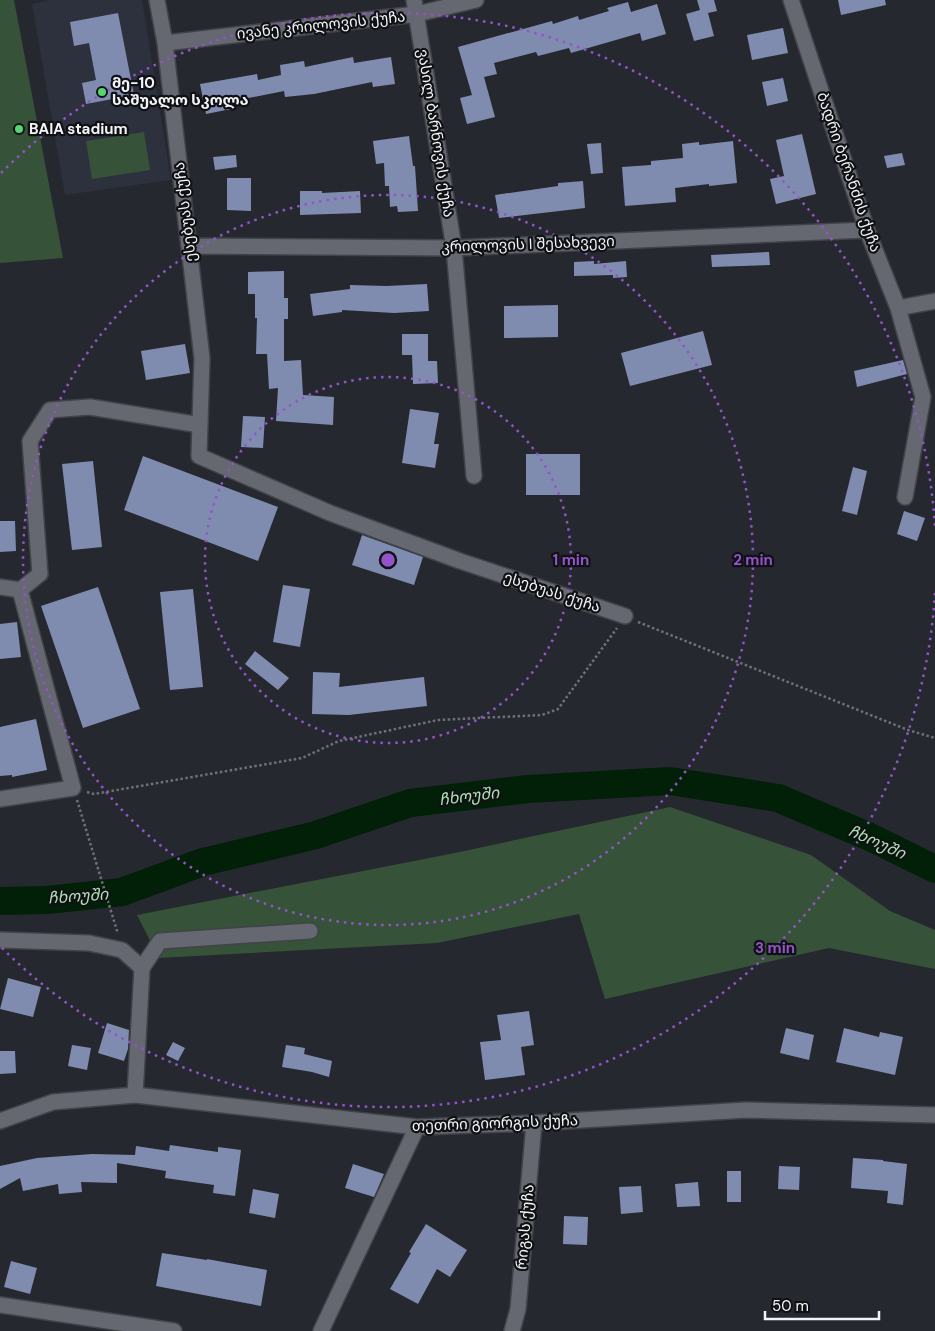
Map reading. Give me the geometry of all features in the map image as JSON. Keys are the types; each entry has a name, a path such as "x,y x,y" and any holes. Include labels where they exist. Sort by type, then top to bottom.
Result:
{"street":[{"name":"ესებუას ქუჩა","path":"157,0 165,42 202,358 199,456 330,513 460,561 625,616"},
{"name":"ივანე კრილოვის ქუჩა","path":"165,42 476,0"},
{"name":"ბადრი ბერანძის ქუჩა","path":"790,0 867,230 898,308 923,397 905,497"},
{"name":"ვასილ ბარნოვის ქუჩა","path":"415,7 454,248 474,476"},
{"name":"კრილოვის I შესახვევი","path":"190,246 454,248 867,230"},
{"path":"898,308 935,301"},
{"path":"0,587 20,590 40,574 30,441 50,410 90,407 200,425"},
{"path":"0,799 74,788 20,590"},
{"path":"135,1095 142,968 160,941 310,931"},
{"path":"0,940 88,943 122,950 142,968"},
{"name":"თეთრი გიორგის ქუჩა","path":"0,1121 53,1102 135,1095 417,1127 534,1123 746,1110 935,1115"},
{"name":"რიგას ქუჩა","path":"512,1331 518,1309 534,1123"},
{"path":"321,1331 417,1127"},
{"path":"0,1305 174,1331"}],"path":[{"path":"74,788 94,794 302,758 339,741 438,720 542,715 558,709 625,616 908,730 935,738"},
{"path":"74,788 122,950"}],"shaded area":[{"name":"მე-10 საშუალო სკოლა","path":"49,0 142,0 171,180 65,195 32,4"}],"green space":[{"name":"BAIA stadium","path":"0,0 14,0 63,258 0,263"},
{"path":"144,132 150,170 92,179 86,141"},
{"path":"670,807 811,855 890,911 935,930 935,969 829,948 605,999 579,914 437,943 159,958 137,915 450,854"}],"building":[{"path":"697,0 714,0 717,11 708,13 714,36 694,41 686,14 700,10"},
{"path":"838,0 885,0 886,5 841,15"},
{"path":"628,2 631,12 657,4 666,34 642,41 640,33 571,53 569,48 538,56 536,52 494,63 497,74 484,77 495,117 467,124 460,98 472,95 458,47 552,21 553,24 578,16 579,20 609,11 607,8"},
{"path":"118,13 134,95 86,104 82,83 96,80 89,43 74,46 70,22"},
{"path":"783,28 788,53 752,60 747,35"},
{"path":"353,57 354,63 391,57 395,84 373,87 372,82 314,94 285,97 284,91 229,102 231,109 206,114 200,84 257,74 258,80 281,75 280,65 304,61 305,67"},
{"path":"783,78 788,101 767,106 762,82"},
{"path":"802,134 816,194 776,204 770,179 784,176 776,140"},
{"path":"409,136 413,166 415,166 418,211 398,212 397,206 390,207 389,186 385,186 384,163 376,164 373,141"},
{"path":"733,141 737,183 675,188 676,202 625,206 622,167 651,165 651,161 683,158 682,144 699,142 699,145"},
{"path":"601,143 603,173 591,174 587,144"},
{"path":"902,153 905,165 887,168 884,156"},
{"path":"236,155 237,167 215,170 213,157"},
{"path":"227,178 251,178 251,211 227,210"},
{"path":"583,181 585,208 499,218 495,195 558,186 558,183"},
{"path":"300,191 322,191 322,193 360,191 361,213 300,215"},
{"path":"769,252 770,265 712,267 711,255"},
{"path":"594,261 594,264 626,261 627,277 613,278 613,275 574,276 574,262"},
{"path":"284,271 284,298 288,298 288,319 284,319 284,361 301,360 303,395 334,397 333,425 276,421 278,388 269,389 267,354 256,354 257,318 255,318 255,294 248,294 248,272"},
{"path":"427,284 429,311 394,313 342,310 342,312 313,316 310,294 350,289 350,285"},
{"path":"558,305 558,337 504,338 504,306"},
{"path":"703,331 712,365 630,386 621,353"},
{"path":"402,334 428,334 428,361 437,361 438,383 413,384 412,355 402,355"},
{"path":"185,344 190,373 146,380 141,351"},
{"path":"903,360 907,374 857,387 854,371"},
{"path":"410,409 439,413 434,444 439,444 435,468 402,463"},
{"path":"243,416 265,417 263,448 241,447"},
{"path":"526,454 580,454 580,495 526,495"},
{"path":"143,456 278,507 258,561 124,510"},
{"path":"93,461 102,547 72,550 62,464"},
{"path":"853,467 867,471 857,515 842,511"},
{"path":"904,511 925,518 917,541 897,534"},
{"path":"0,521 15,521 16,551 0,552"},
{"path":"362,535 423,557 414,585 352,565"},
{"path":"283,585 310,589 300,647 273,642"},
{"path":"98,587 140,709 83,728 41,606"},
{"path":"193,589 203,687 170,690 160,592"},
{"path":"17,622 21,657 0,659 0,624"},
{"path":"255,651 289,678 278,690 245,664"},
{"path":"313,672 340,673 339,687 424,677 427,706 349,715 312,714"},
{"path":"36,719 47,770 12,777 12,775 0,776 0,727"},
{"path":"8,978 41,987 33,1017 0,1009"},
{"path":"529,1011 534,1045 521,1047 525,1075 485,1080 480,1042 501,1040 497,1015"},
{"path":"107,1023 129,1030 128,1049 124,1061 98,1053"},
{"path":"786,1028 814,1035 809,1060 780,1053"},
{"path":"844,1028 879,1037 880,1032 903,1037 895,1075 836,1062"},
{"path":"173,1042 185,1048 178,1061 166,1055"},
{"path":"72,1045 91,1048 87,1070 68,1066"},
{"path":"286,1045 305,1048 304,1054 332,1061 329,1077 282,1067"},
{"path":"0,1051 15,1051 16,1073 0,1074"},
{"path":"170,1145 218,1152 218,1147 241,1150 235,1196 213,1193 214,1185 165,1178 166,1171 117,1163 117,1183 81,1182 82,1192 59,1194 58,1184 23,1191 20,1178 0,1189 0,1166 37,1158 92,1154 135,1155 136,1146 169,1151"},
{"path":"853,1158 907,1164 903,1205 887,1203 888,1191 851,1188"},
{"path":"353,1164 384,1174 374,1197 345,1188"},
{"path":"779,1166 800,1167 799,1190 778,1189"},
{"path":"727,1171 741,1171 741,1202 727,1202"},
{"path":"698,1182 700,1206 677,1207 675,1184"},
{"path":"641,1186 643,1212 621,1214 619,1187"},
{"path":"253,1189 279,1194 275,1218 249,1213"},
{"path":"564,1216 588,1217 587,1245 563,1244"},
{"path":"426,1224 467,1250 450,1277 437,1269 418,1304 390,1289"},
{"path":"162,1253 267,1270 261,1306 156,1286"},
{"path":"11,1261 37,1268 30,1294 4,1287"}],"waterway":[{"name":"ჩხოუში","path":"0,901 47,900 122,892 203,862 316,835 410,803 528,789 670,781 778,798 870,837 935,869"}],"place":[{"name":"მე-10 საშუალო სკოლა","path":"102,92"},
{"name":"BAIA stadium","path":"19,129"}]}
